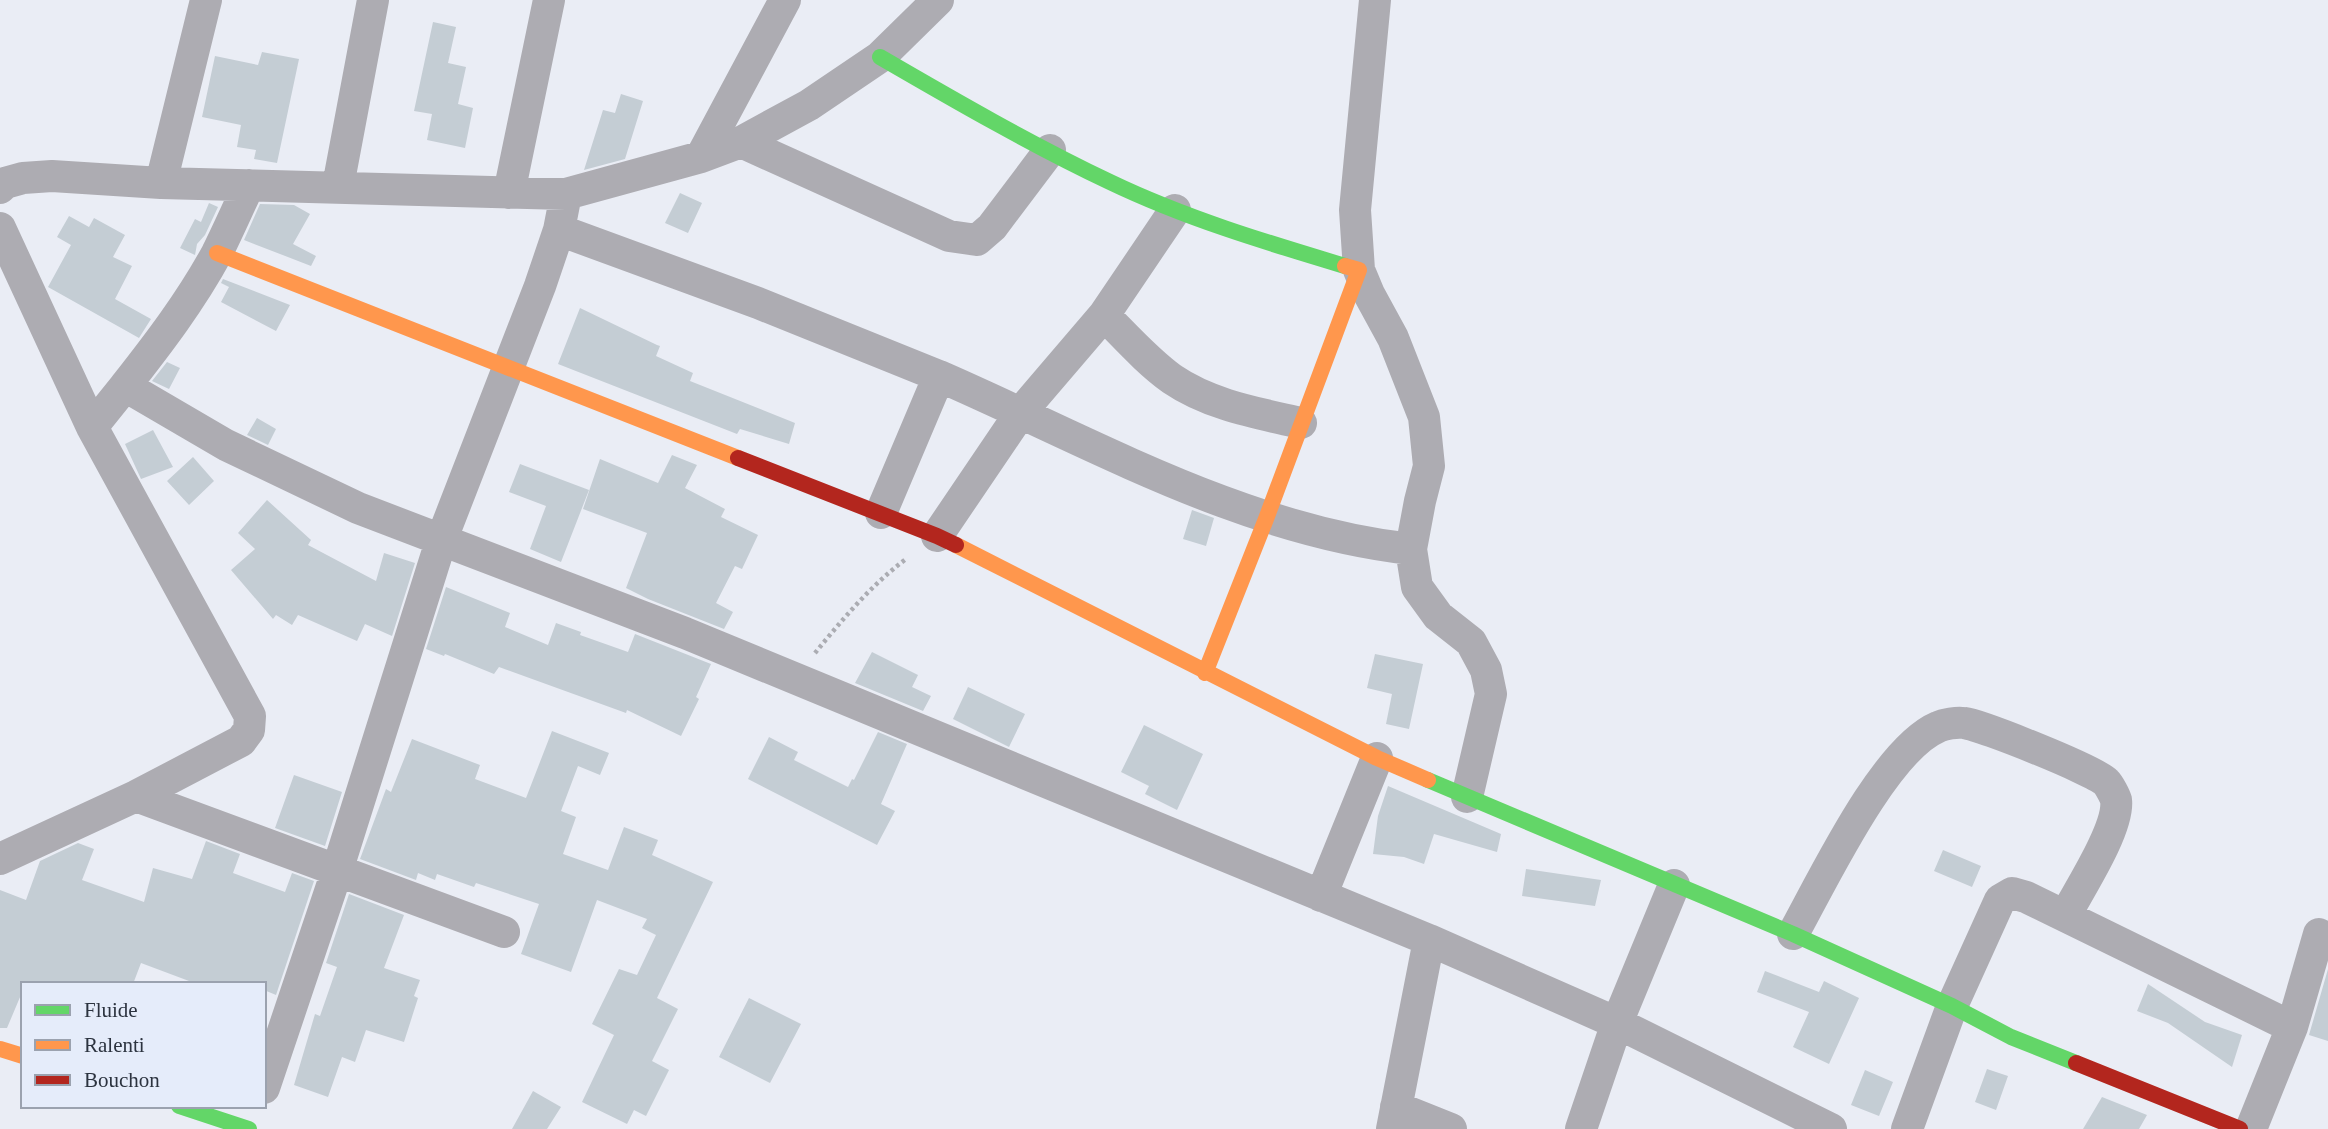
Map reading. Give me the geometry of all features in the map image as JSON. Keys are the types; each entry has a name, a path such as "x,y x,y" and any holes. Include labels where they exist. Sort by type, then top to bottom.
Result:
{"street":[{"path":"161,183 206,0"},
{"path":"338,187 373,0"},
{"path":"509,193 549,0"},
{"path":"701,157 785,0"},
{"path":"0,188 5,183 23,178 52,176 161,183 566,194 701,157 741,142 809,105 880,57 938,0"},
{"path":"1375,0 1355,210 1359,270 1393,338 1424,418 1429,466 1411,550 1417,587 1438,615 1471,642 1486,670 1491,694 1467,797"},
{"path":"880,57 1110,182 1232,232 1359,270"},
{"path":"741,142 949,236 977,240 992,227 1050,150"},
{"path":"92,427 171,326 217,253 249,185"},
{"path":"266,1082 337,871 441,541 509,370 559,230 566,194"},
{"path":"937,536 1021,412 1104,315 1175,210"},
{"path":"0,228 92,427 250,716 249,730 241,741 136,796 0,859"},
{"path":"559,230 758,303 939,376 1187,490 1266,519 1367,544 1411,550"},
{"path":"217,253 937,536 1377,758 1793,934 1952,1006 2011,1037 2240,1129"},
{"path":"1205,673 1359,270"},
{"path":"1104,315 1138,351 1173,379 1208,398 1244,410 1301,423"},
{"path":"881,513 939,376"},
{"path":"125,386 226,445 358,508 685,633 1429,940 1617,1023 1831,1129"},
{"path":"1793,934 1870,797 1893,766 1919,739 1939,726 1963,723 2029,745 2105,780 2116,799 2113,825 2065,916"},
{"path":"1321,896 1377,758"},
{"path":"136,796 504,932"},
{"path":"1581,1129 1617,1023 1674,885"},
{"path":"1908,1129 1952,1006 2000,901 2012,893 2065,916 2292,1027"},
{"path":"2251,1129 2292,1027 2319,934"},
{"path":"1429,940 1394,1118 1451,1129"},
{"path":"0,1049 21,1055"},
{"path":"184,1108 250,1129 257,1108"}],"path":[{"path":"793,679 842,620 888,572 937,536"}],"building":[{"path":"433,22 456,27 448,63 466,67 458,104 473,108 465,148 427,140 432,114 414,111"},
{"path":"262,52 299,59 277,163 254,159 256,150 237,147 241,125 202,117 215,56 258,65"},
{"path":"621,94 643,101 625,159 584,170 603,110 615,113"},
{"path":"680,193 702,203 688,233 665,223"},
{"path":"209,203 218,207 205,235 197,244 195,255 180,248 195,219 201,222"},
{"path":"260,204 294,205 310,214 293,244 316,256 311,266 244,240"},
{"path":"69,216 89,227 94,218 125,235 113,257 132,266 115,299 151,319 139,338 48,287 71,245 57,237"},
{"path":"223,279 290,305 276,331 221,302 229,287 221,283"},
{"path":"580,308 660,346 656,356 693,373 690,381 795,423 789,444 740,429 737,434 558,364"},
{"path":"167,362 180,368 169,389 152,381"},
{"path":"257,418 276,429 268,445 247,435"},
{"path":"153,430 173,467 141,479 125,444"},
{"path":"672,455 697,465 685,488 725,509 721,517 758,535 742,569 735,566 716,603 733,612 724,629 626,588 647,533 583,509 600,459 658,483"},
{"path":"193,457 214,481 189,505 167,481"},
{"path":"520,464 589,490 561,562 530,549 546,506 509,492"},
{"path":"267,500 311,540 308,545 376,581 384,553 415,563 392,636 365,624 357,641 298,615 292,625 276,615 273,619 231,570 255,549 238,533"},
{"path":"1192,510 1214,518 1206,546 1183,539"},
{"path":"446,587 510,613 505,627 548,645 556,623 581,632 580,635 628,652 635,634 711,664 696,697 699,699 681,736 627,710 626,713 499,667 494,674 426,649"},
{"path":"872,652 918,675 912,687 931,696 923,711 855,683"},
{"path":"1375,654 1423,664 1409,729 1386,724 1392,694 1367,688"},
{"path":"968,687 1025,714 1009,747 953,719"},
{"path":"1144,725 1203,754 1177,810 1145,794 1149,786 1121,772"},
{"path":"552,731 609,753 600,775 578,766 561,811 576,817 563,854 608,870 624,827 658,840 652,855 713,882 657,998 678,1009 652,1061 669,1070 646,1116 634,1110 627,1124 582,1102 614,1035 592,1024 619,969 637,975 656,935 642,928 647,919 597,900 571,972 521,954 539,904 476,883 474,887 437,874 435,880 418,873 416,880 360,859 386,789 391,792 412,739 480,765 475,779 526,798"},
{"path":"878,732 907,744 881,804 895,811 877,845 748,779 769,737 798,752 794,760 848,787"},
{"path":"294,775 342,792 325,846 275,828"},
{"path":"1388,786 1501,834 1497,852 1434,834 1424,864 1404,857 1373,854 1378,816"},
{"path":"206,841 240,854 233,873 285,892 292,873 314,881 276,995 266,991 266,982 192,982 141,963 134,982 21,982 21,995 7,1028 0,1028 0,890 26,900 40,861 78,843 94,849 82,880 144,902 153,868 192,879"},
{"path":"1943,850 1981,866 1972,887 1934,871"},
{"path":"1526,869 1601,880 1595,906 1522,896"},
{"path":"349,894 404,915 384,968 420,980 414,996 418,998 404,1042 366,1030 355,1062 342,1057 328,1097 294,1085 315,1014 320,1016 337,967 326,963"},
{"path":"2328,969 2328,1041 2309,1035"},
{"path":"1765,971 1819,992 1824,981 1859,998 1829,1064 1793,1047 1809,1012 1757,992"},
{"path":"2148,984 2205,1022 2242,1035 2232,1067 2168,1023 2137,1011"},
{"path":"749,998 801,1024 770,1083 719,1057"},
{"path":"1987,1069 2008,1076 1996,1110 1975,1102"},
{"path":"1865,1070 1893,1082 1879,1116 1851,1105"},
{"path":"533,1091 561,1107 547,1129 512,1129"},
{"path":"2102,1097 2147,1115 2139,1129 2083,1129"}],"traffic: fast":[{"path":"880,57 1022,138 1138,195 1226,228 1345,266"},
{"path":"1428,780 1793,934 1952,1006 2011,1037 2076,1063"},
{"path":"185,1108 249,1129"}],"traffic: slow":[{"path":"217,253 738,458"},
{"path":"1205,673 1359,270 1345,266"},
{"path":"956,545 1377,758 1428,780"},
{"path":"0,1049 21,1055"}],"traffic: jam":[{"path":"738,458 956,545"},
{"path":"2076,1063 2240,1129"}]}
